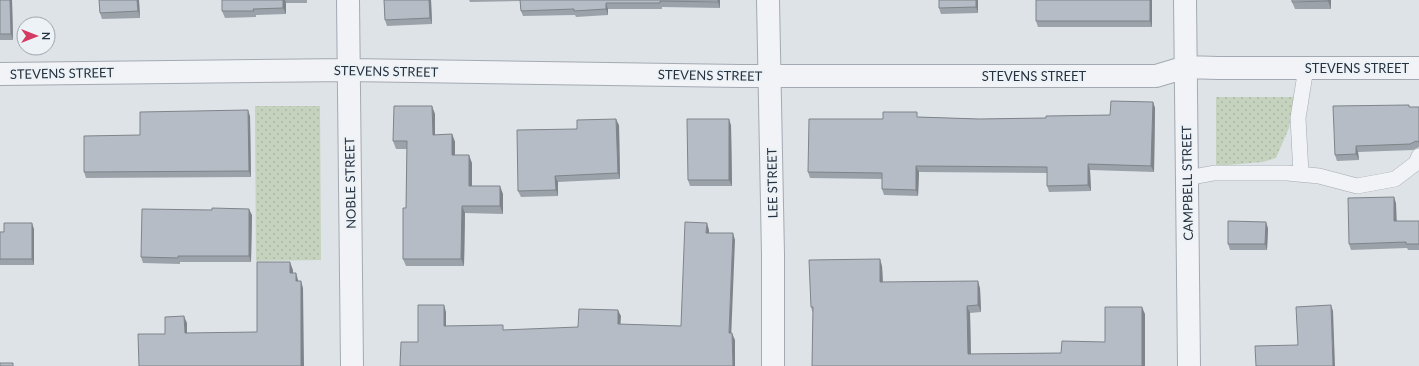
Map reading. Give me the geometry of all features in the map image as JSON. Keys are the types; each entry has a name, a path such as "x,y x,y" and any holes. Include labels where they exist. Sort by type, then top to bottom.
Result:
{"street":[{"name":"NOBLE STREET","path":"348,0 352,366"},
{"name":"LEE STREET","path":"768,0 773,255 773,366"},
{"name":"CAMPBELL STREET","path":"1185,0 1189,366"},
{"name":"STEVENS STREET","path":"0,74 349,70 769,76 1156,76 1186,67 1419,68"}],"lane":[{"path":"1301,174 1298,118 1306,68"},
{"path":"1187,178 1214,173 1287,173 1319,176 1357,186 1395,180 1416,163 1419,156"}],"green space":[{"path":"1216,97 1294,97 1289,128 1276,158 1263,162 1216,166"},
{"path":"255,106 320,106 321,260 256,261"}],"building":[{"path":"0,0 10,0 11,34 0,34"},
{"path":"99,0 137,0 138,11 100,13"},
{"path":"222,0 283,0 283,8 253,9 254,11 222,11"},
{"path":"384,0 429,0 430,18 385,20"},
{"path":"520,0 718,0 718,2 660,1 660,3 606,3 606,9 574,11 574,9 521,11"},
{"path":"939,0 976,0 976,7 939,8"},
{"path":"1036,0 1150,0 1150,21 1036,21"},
{"path":"1292,0 1328,0 1328,1 1292,2"},
{"path":"1111,101 1153,102 1151,166 1088,164 1088,185 1047,186 1047,167 916,166 916,190 882,189 882,173 808,172 809,119 883,119 883,112 917,112 917,117 979,119 1110,115"},
{"path":"1409,105 1409,107 1419,107 1419,142 1416,141 1410,144 1356,146 1356,154 1335,155 1333,106"},
{"path":"394,106 432,106 433,135 452,134 452,155 469,155 469,186 500,186 500,206 462,206 461,259 403,259 403,208 406,208 407,141 393,141"},
{"path":"248,110 249,171 84,172 84,136 140,135 140,112"},
{"path":"616,119 618,173 555,176 556,190 518,191 517,130 577,129 577,120"},
{"path":"687,119 729,119 729,180 688,180"},
{"path":"1394,197 1394,221 1419,221 1419,244 1406,244 1406,242 1349,244 1348,198"},
{"path":"212,208 249,209 249,256 178,256 178,258 141,257 142,209 212,210"},
{"path":"1228,221 1266,222 1265,244 1228,244"},
{"path":"685,222 707,223 706,233 733,233 729,333 732,333 733,366 400,366 401,342 418,342 418,305 444,305 444,326 503,325 503,330 578,327 579,309 618,310 618,324 681,326"},
{"path":"4,223 32,223 32,259 0,259 0,232 4,232"},
{"path":"880,259 880,282 978,281 978,305 967,306 968,354 1061,353 1062,341 1105,342 1105,307 1142,307 1142,366 812,366 813,307 811,307 809,260"},
{"path":"257,262 290,262 290,273 296,273 296,281 301,281 301,366 139,366 138,334 165,334 165,317 184,316 185,333 257,332"},
{"path":"1331,305 1333,366 1256,366 1255,346 1298,345 1296,307"},
{"path":"0,363 13,363 13,366 0,366"}]}
